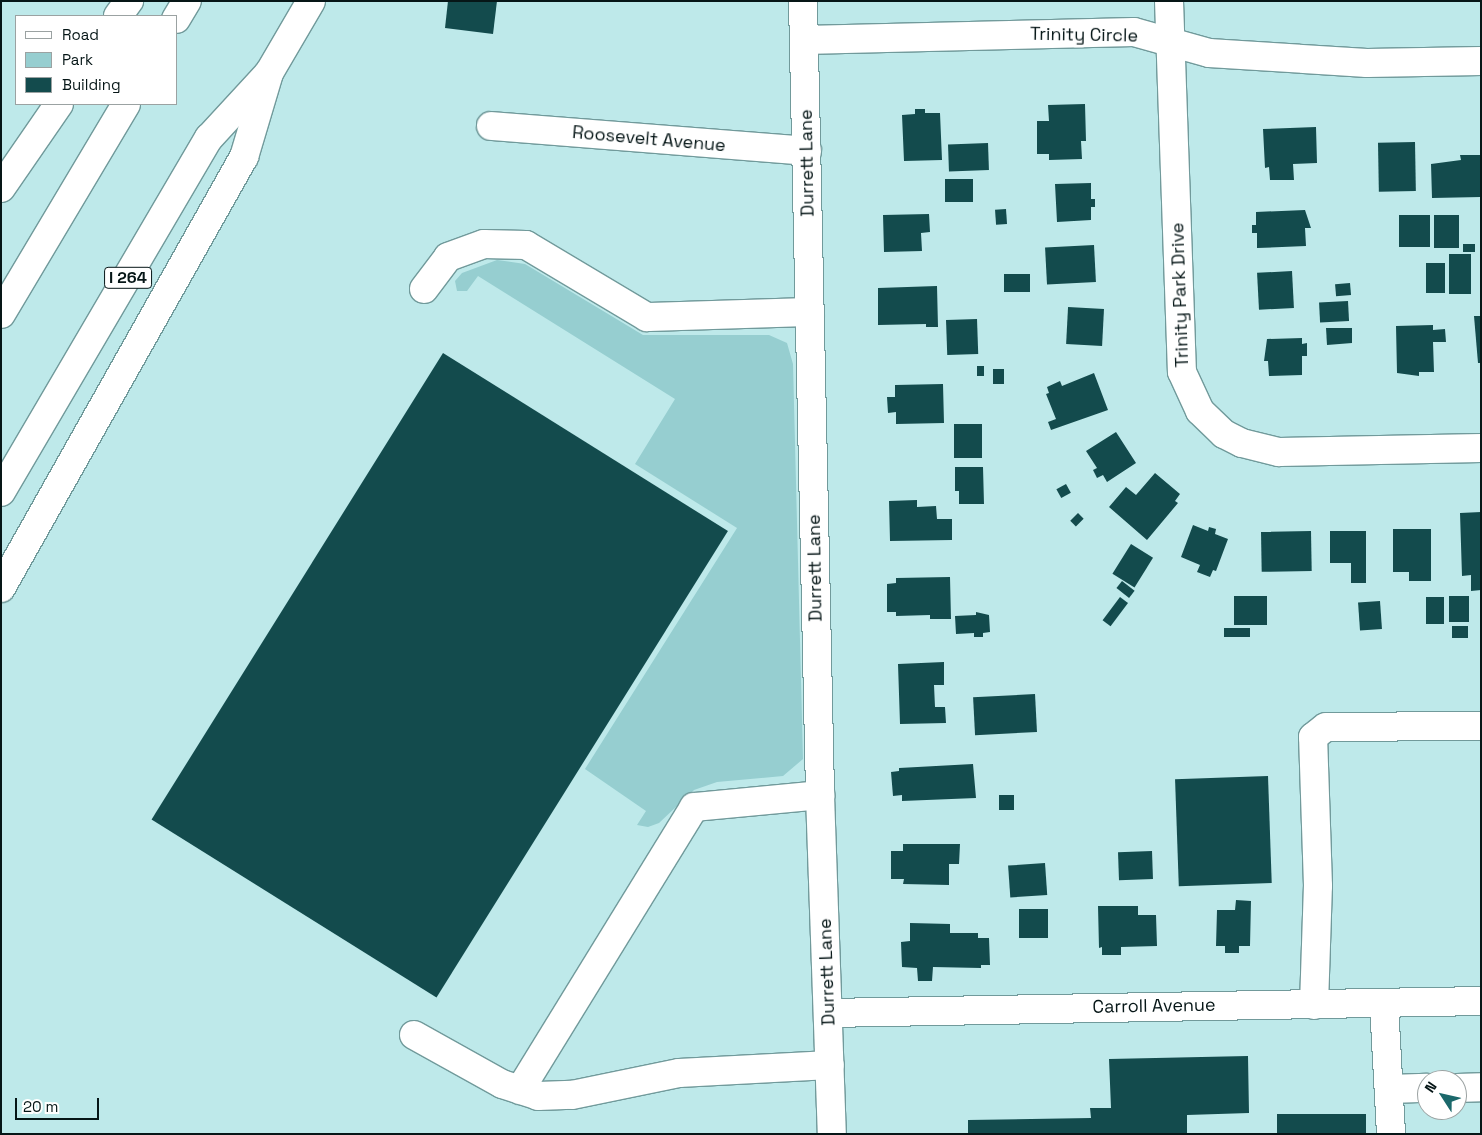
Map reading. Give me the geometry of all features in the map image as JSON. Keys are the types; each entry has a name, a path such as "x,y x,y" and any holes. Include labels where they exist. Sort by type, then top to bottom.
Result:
{"main road":[{"path":"119,15 129,1"},
{"path":"178,16 187,1"},
{"name":"I 264","path":"1,492 209,138 268,73 311,1"},
{"name":"Durrett Lane","path":"803,1 820,795 832,1134"},
{"name":"Trinity Park Drive","path":"1169,1 1182,372 1200,410 1224,434 1242,443 1279,452 1481,448"},
{"name":"Trinity Circle","path":"804,40 1134,32 1209,53 1228,55 1367,63 1481,61"},
{"path":"1,588 244,158 268,73"},
{"path":"1,188 58,105"},
{"path":"1,314 125,105"},
{"name":"Roosevelt Avenue","path":"490,126 807,151"},
{"path":"424,289 448,257 484,244 526,245 647,317 810,312"},
{"path":"1314,1005 1318,886 1313,737 1326,727 1481,726"},
{"path":"520,1090 694,807 820,795"},
{"name":"Carroll Avenue","path":"828,1013 1384,1004 1481,1000"},
{"path":"1384,1004 1392,1134"},
{"path":"414,1035 502,1084 538,1096 572,1095 679,1072 830,1065"},
{"path":"1467,1088 1481,1087"},
{"path":"1390,1089 1417,1088"}],"green space":[{"path":"497,260 525,264 643,335 769,335 787,343 793,364 803,759 783,776 717,782 694,790 659,823 648,827 637,825 646,811 585,769 737,528 635,464 675,399 478,276 467,291 457,291 455,281 462,273"}],"building":[{"path":"448,1 497,1 493,34 445,28"},
{"path":"1085,104 1086,141 1081,141 1082,159 1049,160 1049,154 1037,154 1037,121 1049,121 1048,105"},
{"path":"915,109 925,109 925,113 940,113 942,160 904,161 902,115 915,114"},
{"path":"1316,127 1317,163 1293,164 1294,180 1270,180 1269,167 1265,168 1263,129"},
{"path":"1415,142 1416,191 1379,192 1378,143"},
{"path":"988,143 989,170 949,171 948,144"},
{"path":"1460,155 1481,155 1481,197 1432,198 1431,164 1461,160"},
{"path":"945,179 973,179 973,202 945,202"},
{"path":"1091,183 1091,199 1095,199 1095,207 1091,207 1091,220 1057,222 1055,184"},
{"path":"1006,209 1007,224 996,225 995,210"},
{"path":"1305,210 1311,228 1305,228 1306,246 1257,248 1257,233 1252,233 1252,225 1256,225 1256,212"},
{"path":"929,214 930,232 921,233 922,251 884,252 883,215"},
{"path":"1399,215 1430,215 1430,247 1399,247"},
{"path":"1434,215 1459,215 1459,248 1434,248"},
{"path":"1463,244 1475,244 1475,252 1463,252"},
{"path":"1094,245 1096,282 1047,285 1045,248"},
{"path":"1449,254 1471,254 1471,294 1449,294"},
{"path":"1426,263 1445,263 1445,293 1426,293"},
{"path":"1292,271 1294,308 1259,310 1257,273"},
{"path":"1004,274 1030,274 1030,292 1004,292"},
{"path":"1350,283 1351,295 1336,296 1335,284"},
{"path":"937,286 938,327 926,327 926,324 878,325 878,288"},
{"path":"1348,301 1349,321 1320,322 1319,303"},
{"path":"1068,307 1104,309 1102,346 1066,344"},
{"path":"1474,316 1481,316 1481,363 1478,363"},
{"path":"977,319 978,354 947,355 946,320"},
{"path":"1433,325 1433,330 1445,329 1446,342 1433,342 1434,372 1419,372 1419,376 1397,373 1396,326"},
{"path":"1326,328 1352,328 1352,343 1327,345"},
{"path":"1302,338 1302,344 1307,343 1307,356 1302,356 1302,375 1269,376 1268,361 1264,361 1267,339"},
{"path":"443,353 728,531 436,997 152,819"},
{"path":"977,366 984,366 984,376 977,376"},
{"path":"993,369 1004,369 1004,384 993,384"},
{"path":"1094,373 1108,410 1051,430 1048,422 1056,419 1046,394 1049,393 1047,387 1060,381 1062,386"},
{"path":"943,384 944,423 896,424 896,412 888,413 887,397 895,397 895,385"},
{"path":"954,424 982,424 982,458 954,458"},
{"path":"1116,432 1136,463 1107,482 1103,475 1097,478 1093,470 1097,468 1086,451"},
{"path":"955,467 983,467 984,504 959,504 959,491 955,491"},
{"path":"1155,473 1180,494 1175,501 1178,503 1147,540 1109,507 1126,487 1136,495"},
{"path":"1066,484 1071,493 1061,498 1056,489"},
{"path":"917,500 917,507 936,506 937,519 952,519 952,540 890,541 889,501"},
{"path":"1481,512 1481,590 1471,591 1471,575 1462,576 1460,513"},
{"path":"1078,513 1084,519 1076,526 1070,521"},
{"path":"1193,525 1208,531 1209,527 1216,529 1215,534 1228,539 1216,571 1213,570 1210,577 1197,572 1200,565 1181,557"},
{"path":"1393,529 1431,529 1431,581 1409,581 1409,572 1393,572"},
{"path":"1311,531 1312,571 1262,572 1261,532"},
{"path":"1330,531 1366,531 1366,583 1351,583 1351,563 1330,563"},
{"path":"1131,544 1153,558 1135,587 1112,574"},
{"path":"950,577 951,619 930,619 930,615 896,616 896,612 887,612 887,584 896,583 896,578"},
{"path":"1122,581 1135,591 1129,598 1116,588"},
{"path":"1234,596 1267,596 1267,625 1234,625"},
{"path":"1449,596 1469,596 1469,622 1449,622"},
{"path":"1120,597 1128,603 1111,626 1103,620"},
{"path":"1426,597 1444,597 1444,624 1426,624"},
{"path":"1380,601 1382,629 1360,630 1358,603"},
{"path":"976,612 989,615 990,632 983,633 983,637 974,637 974,633 956,634 955,616 976,615"},
{"path":"1452,626 1468,626 1468,638 1452,638"},
{"path":"1224,628 1250,628 1250,637 1224,637"},
{"path":"944,662 944,685 934,685 935,707 945,707 946,723 900,724 898,664"},
{"path":"1035,694 1037,732 975,735 973,697"},
{"path":"973,764 976,798 902,801 902,795 893,796 891,772 899,771 899,768"},
{"path":"1268,776 1272,883 1179,886 1175,779"},
{"path":"999,795 1014,795 1014,810 999,810"},
{"path":"903,844 960,844 959,864 949,864 949,885 903,884 904,879 891,879 891,851 903,851"},
{"path":"1152,851 1153,879 1119,880 1118,852"},
{"path":"1045,863 1047,895 1010,898 1008,866"},
{"path":"1236,900 1251,901 1250,946 1239,946 1239,953 1225,953 1225,946 1216,946 1217,910 1235,910"},
{"path":"1098,906 1138,906 1138,915 1156,915 1157,946 1121,947 1121,955 1102,955 1102,947 1099,948"},
{"path":"1019,909 1048,909 1048,938 1019,938"},
{"path":"910,923 950,924 950,933 978,933 978,938 989,938 990,965 981,965 981,968 933,967 932,981 918,981 917,968 902,967 901,942 910,941"},
{"path":"1248,1056 1249,1113 1187,1115 1187,1134 968,1134 968,1120 1091,1118 1090,1108 1111,1108 1109,1059"},
{"path":"1277,1114 1366,1114 1366,1134 1277,1134"}]}
